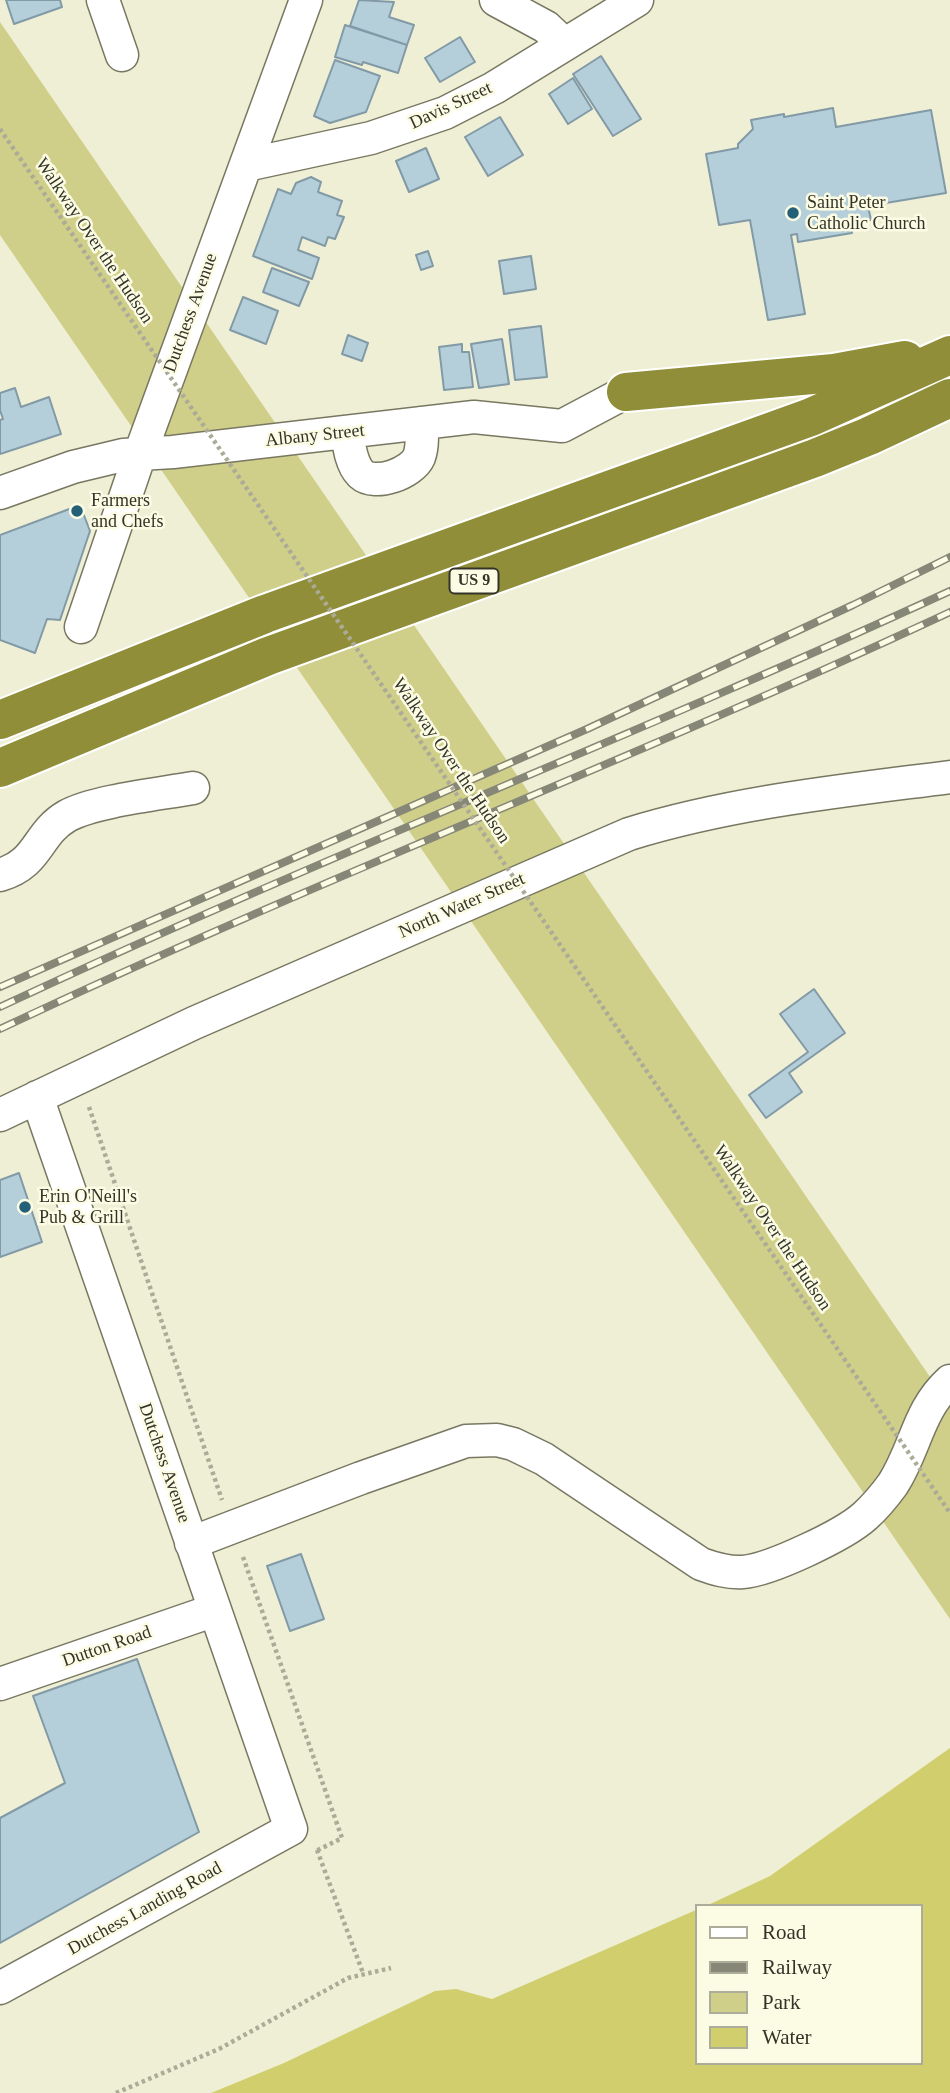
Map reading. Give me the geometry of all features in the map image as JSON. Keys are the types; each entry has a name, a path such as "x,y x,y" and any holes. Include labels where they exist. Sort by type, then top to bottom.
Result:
{"highway":[{"path":"626,392 854,370 895,362 950,346"},
{"name":"US 9","path":"0,720 265,614 811,417 950,355"},
{"name":"US 9","path":"0,768 268,656 815,458 950,398"}],"street":[{"path":"103,0 122,55"},
{"name":"Dutchess Avenue","path":"81,627 140,454 306,0"},
{"path":"496,0 547,27 564,44"},
{"name":"Davis Street","path":"246,165 371,138 422,122 494,88 637,0"},
{"name":"Albany Street","path":"0,493 103,458 474,417 562,426 626,392"},
{"path":"347,432 360,473 374,480 400,474 414,464 421,451 421,423"},
{"name":"North Water Street","path":"0,1115 206,1017 629,834 751,805 950,777"},
{"path":"0,875 27,862 49,831 69,815 99,806 193,788"},
{"name":"Dutchess Avenue","path":"37,1097 291,1829"},
{"path":"191,1543 466,1441 497,1440 513,1444 544,1459 701,1564 722,1572 764,1568 847,1530 865,1517 892,1485 913,1447 930,1402 950,1381"},
{"name":"Dutton Road","path":"0,1684 215,1610"},
{"name":"Dutchess Landing Road","path":"0,1988 291,1829"}],"path":[{"name":"Walkway Over the Hudson","path":"0,129 950,1513"},
{"path":"89,1107 342,1838"},
{"path":"317,1850 363,1973"},
{"path":"116,2093 219,2049 348,1978 391,1968"}],"green space":[{"path":"0,22 950,1406 950,1619 0,235"}],"water":[{"path":"950,1748 950,2093 211,2093 284,2063 435,1991 456,1989 492,1999 694,1911 694,2065 922,2065 922,1904 710,1904 770,1876"}],"building":[{"path":"6,0 60,0 62,7 14,24"},
{"path":"359,0 394,2 389,17 414,25 407,45 350,26"},
{"path":"345,25 407,45 398,73 335,57"},
{"path":"460,37 475,62 440,82 425,58"},
{"path":"601,56 641,119 613,136 573,74"},
{"path":"335,60 380,76 366,112 330,123 314,116"},
{"path":"573,78 592,109 568,124 549,94"},
{"name":"Saint Peter Catholic Church","path":"833,108 836,127 931,110 946,193 868,206 871,220 851,223 852,233 798,242 797,234 791,235 805,314 768,320 750,220 719,225 706,154 738,148 738,144 753,129 751,120"},
{"path":"500,117 523,155 488,176 465,137"},
{"path":"426,148 439,179 409,192 396,161"},
{"path":"311,177 321,182 318,192 342,201 337,215 344,217 335,239 328,237 325,246 302,237 298,250 319,258 312,279 253,256 278,189 291,194 296,183"},
{"path":"428,251 433,266 421,270 416,255"},
{"path":"531,256 536,289 504,294 499,261"},
{"path":"272,268 309,282 299,306 263,292"},
{"path":"243,297 278,311 266,344 230,330"},
{"path":"541,326 547,377 515,380 509,330"},
{"path":"348,335 368,343 362,361 342,354"},
{"path":"502,339 509,384 479,388 471,344"},
{"path":"462,344 462,352 469,352 473,387 444,390 439,347"},
{"path":"15,388 21,407 49,397 61,434 0,454 0,420 3,419 0,393"},
{"path":"80,505 90,531 60,620 47,619 35,653 0,640 0,535"},
{"path":"814,989 845,1033 789,1073 802,1092 766,1118 749,1095 808,1052 780,1014"},
{"path":"19,1173 42,1242 0,1257 0,1180"},
{"path":"301,1554 324,1619 290,1631 267,1566"},
{"path":"137,1659 199,1832 0,1943 0,1818 65,1783 33,1696"}],"railway":[{"path":"0,987 587,729 950,557"},
{"path":"0,1007 236,900 713,696 950,591"},
{"path":"0,1029 236,922 714,718 950,612"}],"place":[{"name":"Saint Peter Catholic Church","path":"793,213"},
{"name":"Farmers and Chefs","path":"77,511"},
{"name":"Erin O'Neill's Pub & Grill","path":"25,1207"}]}
